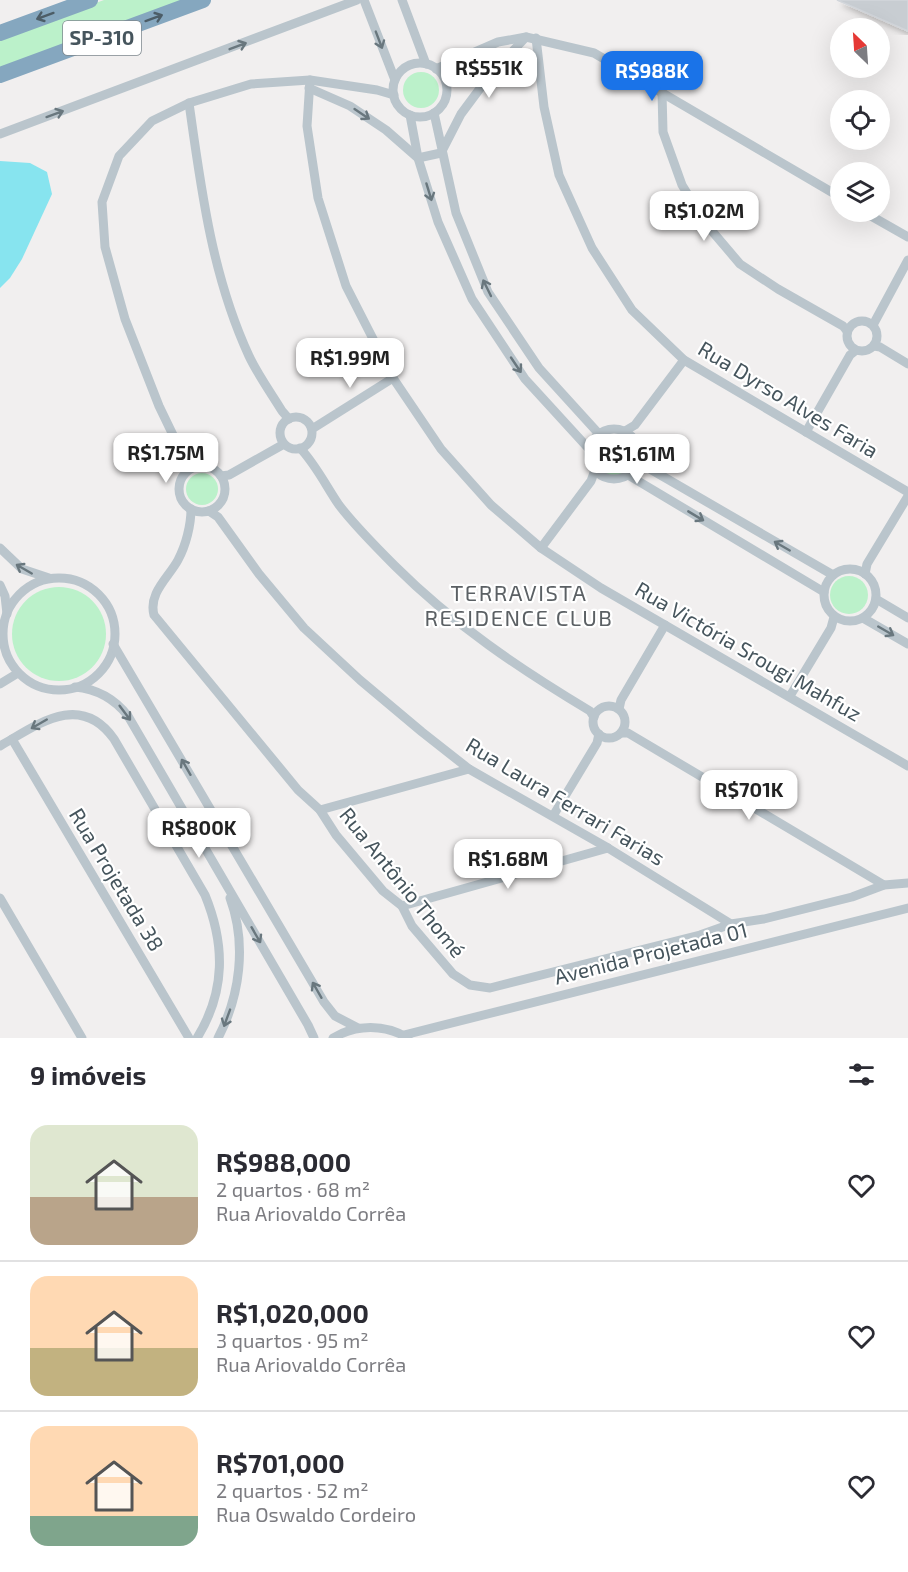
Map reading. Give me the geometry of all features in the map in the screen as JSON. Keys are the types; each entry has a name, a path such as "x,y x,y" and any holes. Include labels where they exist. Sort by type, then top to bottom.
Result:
{"highway":[{"name":"SP-310","path":"0,33 90,0"},
{"name":"SP-310","path":"0,75 203,0"}],"street":[{"path":"0,134 357,0"},
{"path":"364,0 394,87 396,103 402,110 418,117 434,113 441,107 447,91 439,72 426,64 408,66 400,72 394,87"},
{"path":"402,0 426,64"},
{"path":"439,72 473,51 498,42 531,38 594,53 830,191"},
{"path":"418,158 441,153 467,106 490,75 531,38"},
{"name":"Rua Dyrso Alves Faria","path":"531,38 559,175 592,248 632,310 684,360 908,494"},
{"path":"188,467 159,406 125,319 105,247 102,202 119,156 152,121 189,103 251,84 310,84 377,90 394,87"},
{"path":"310,84 350,105 386,130 418,158"},
{"name":"Rua Victória Srougi Mahfuz","path":"310,84 307,126 318,198 346,286 393,378 441,449 491,505 541,548 601,588 908,766"},
{"path":"662,92 663,132 682,185 706,224 740,264 778,289 847,328"},
{"path":"189,103 200,187 219,276 250,356 287,420"},
{"path":"434,113 456,213 488,292 539,368 599,434"},
{"path":"410,115 418,158 438,222 472,299 525,379 590,450"},
{"path":"882,222 908,237"},
{"path":"872,322 908,260"},
{"path":"847,328 859,321 872,322"},
{"path":"872,322 877,333 877,345"},
{"path":"847,328 846,340 852,352"},
{"path":"852,352 865,352 877,345"},
{"path":"877,345 908,364"},
{"path":"806,432 852,352"},
{"path":"628,433 684,360"},
{"path":"310,427 393,378"},
{"path":"300,417 310,427 312,436 302,447 289,447 283,442 280,430 287,420 300,417"},
{"path":"612,429 628,433 639,448 638,462 634,470 628,475 614,479 598,473 589,457 593,441 599,434 612,429"},
{"path":"224,478 283,442"},
{"path":"302,447 340,506 403,574 459,624 529,674 594,713"},
{"path":"638,462 833,576"},
{"path":"188,467 205,466 224,478"},
{"path":"188,467 179,489 182,501 204,509 223,497 224,478"},
{"path":"541,548 598,473"},
{"path":"628,475 824,592"},
{"path":"864,569 908,494"},
{"name":"Rua Laura Ferrari Farias","path":"204,509 218,517 259,574 304,628 360,680 469,769 608,848 731,924"},
{"name":"Rua Antônio Thomé","path":"204,509 191,521 179,559 154,597 154,615 298,790 321,810 336,835 382,891 402,906 412,926 453,974 470,985 490,988 700,935 731,924 764,919 852,897 884,885 908,883"},
{"path":"0,548 22,569 43,577 84,584 100,597 111,614 114,644 106,663 93,678 75,687"},
{"path":"864,569 874,585 876,600 869,613 863,618 849,622 838,619 825,606 826,583 844,570 864,569"},
{"path":"54,579 34,584 18,596 4,624 3,658 30,683 55,690 85,688 105,695 122,707 314,1038"},
{"path":"0,585 5,596 7,614"},
{"path":"876,600 908,618"},
{"path":"863,618 908,644"},
{"path":"790,696 838,619"},
{"path":"618,705 665,625"},
{"path":"114,644 324,1002 335,1016 358,1028"},
{"path":"0,684 18,673"},
{"path":"594,713 604,707 618,705"},
{"path":"618,705 625,718 624,731"},
{"path":"594,713 594,726 600,738"},
{"path":"0,746 56,716 81,715 96,721 114,739 205,894 213,916 219,938 218,984 213,1006 197,1038"},
{"path":"600,738 614,737 624,731"},
{"path":"624,731 884,885"},
{"path":"553,816 600,738"},
{"name":"Rua Projetada 38","path":"12,739 189,1038"},
{"path":"321,810 469,769"},
{"path":"402,906 608,848"},
{"path":"218,1038 235,995 239,965 239,936 233,907 223,879"},
{"path":"0,898 82,1038"},
{"name":"Avenida Projetada 01","path":"406,1037 908,908"},
{"path":"333,1038 358,1028 382,1028 406,1037"}],"green space":[{"path":"104,0 187,0 0,71 0,38"},
{"path":"421,72 434,77 439,90 434,103 421,108 408,103 403,90 408,77"},
{"path":"614,435 628,441 634,455 628,469 614,475 600,469 594,455 600,441"},
{"path":"202,473 214,477 218,489 214,501 202,505 190,501 186,489 190,477"},
{"path":"849,576 863,581 868,595 863,609 849,614 835,609 830,595 835,581"},
{"path":"59,587 77,591 92,601 102,616 106,634 102,652 92,667 77,677 59,681 41,677 26,667 16,652 12,634 16,616 26,601 41,591"}],"water":[{"path":"0,161 30,163 47,172 52,194 22,259 10,278 0,288"}],"building":[{"path":"837,0 908,0 908,31 890,23 890,18 878,18"}],"district":[{"name":"TERRAVISTA RESIDENCE CLUB","path":"519,606"}]}
